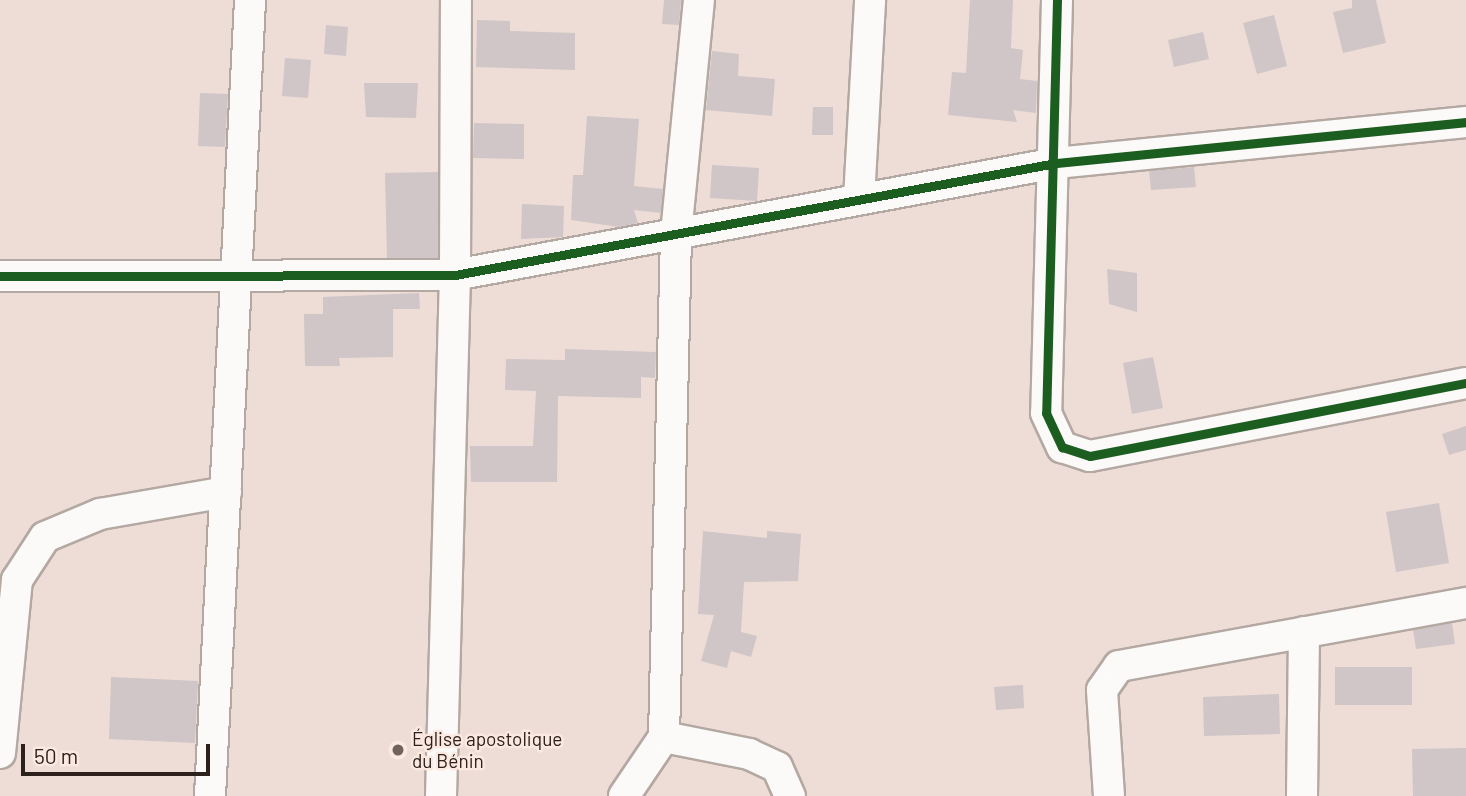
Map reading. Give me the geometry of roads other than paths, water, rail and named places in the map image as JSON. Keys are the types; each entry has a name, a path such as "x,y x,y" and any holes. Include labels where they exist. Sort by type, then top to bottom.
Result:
{"street":[{"path":"210,796 250,0"},
{"path":"441,796 455,275 456,0"},
{"path":"624,796 664,737 676,234 699,0"},
{"path":"859,199 870,0"},
{"path":"1057,0 1056,163 1046,413 1052,434 1076,455 1466,383"},
{"path":"0,276 237,273 455,275 1056,163 1466,122"},
{"path":"0,753 17,580 44,537 100,514 226,492"},
{"path":"1109,796 1102,690 1111,672 1119,666 1466,603"},
{"path":"1302,796 1304,632"},
{"path":"664,737 749,754 777,767 790,796"}],"place":[{"name":"Église apostolique du Bénin","path":"398,750"}]}
